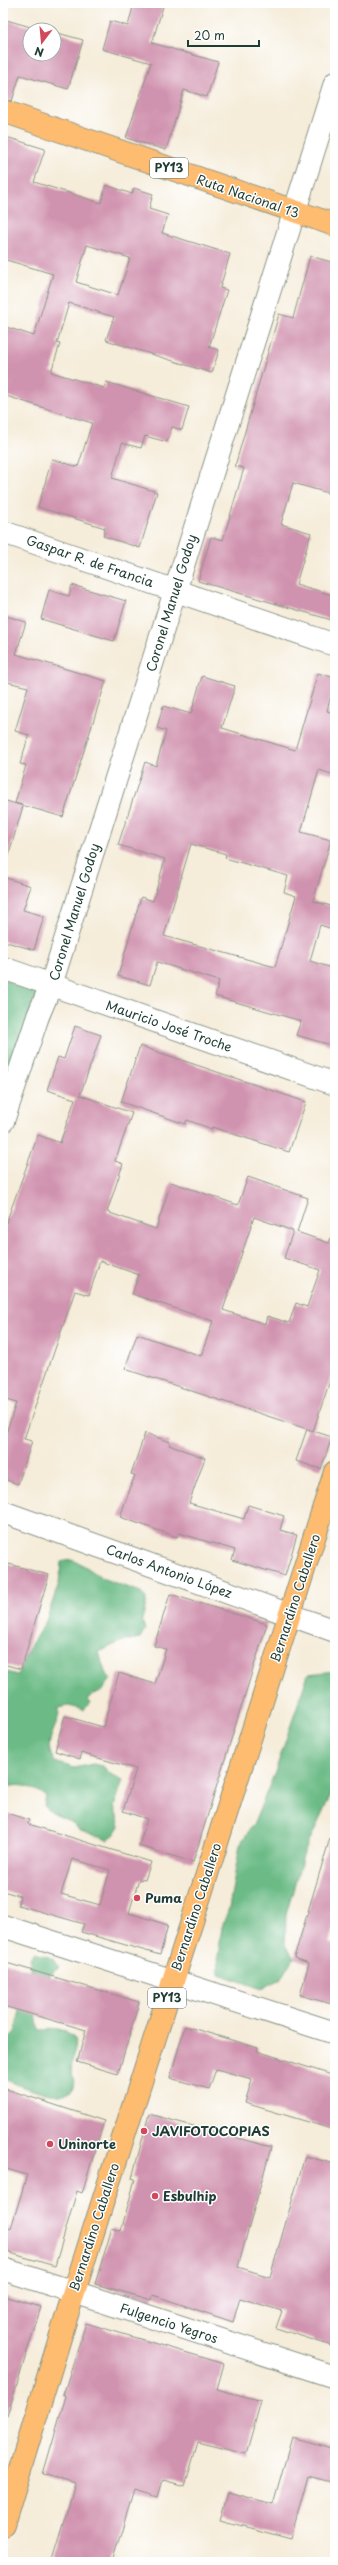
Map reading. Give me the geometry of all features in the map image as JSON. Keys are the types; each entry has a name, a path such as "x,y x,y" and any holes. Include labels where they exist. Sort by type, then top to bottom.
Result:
{"highway":[{"name":"Ruta Nacional 13","path":"3,111 335,225"},
{"name":"Bernardino Caballero","path":"3,2525 74,2292 335,1472"}],"street":[{"name":"Coronel Manuel Godoy","path":"3,1121 38,1016 51,985 335,83"},
{"name":"Gaspar R. de Francia","path":"3,532 335,645"},
{"name":"Mauricio José Troche","path":"3,968 335,1084"},
{"name":"Carlos Antonio López","path":"3,1512 335,1631"},
{"path":"3,1926 335,2033"},
{"name":"Fulgencio Yegros","path":"3,2269 335,2377"}],"green space":[{"path":"3,968 36,989 50,1011 48,1023 13,1107 3,1124"},
{"path":"71,1560 80,1563 104,1579 141,1592 147,1600 142,1620 145,1629 140,1638 120,1642 99,1652 105,1672 111,1679 103,1690 93,1694 88,1700 91,1703 84,1710 69,1706 59,1708 57,1722 49,1747 55,1762 74,1768 93,1764 103,1766 109,1773 123,1780 114,1807 120,1826 115,1834 107,1840 78,1829 71,1822 52,1813 44,1806 46,1796 36,1790 24,1786 13,1786 3,1790 3,1671 17,1675 30,1646 46,1621 59,1583 61,1562"},
{"path":"335,1671 335,1786 304,1853 286,1915 285,1945 294,1958 282,1978 262,1989 219,1974 218,1955 222,1927 229,1908 240,1844 254,1823 275,1772 308,1674"},
{"path":"35,1952 54,1959 59,1967 51,1972 45,1979 38,1994 36,2012 39,2030 58,2030 75,2037 76,2043 70,2068 75,2081 72,2090 64,2093 47,2094 38,2092 3,2079 3,2039 8,2039 15,2032 24,1993 32,1977 30,1958"}],"building":[{"path":"134,3 164,3 152,43 218,62 207,97 184,90 166,150 126,138 151,63 102,49 110,21 128,26"},
{"path":"3,19 22,24 22,62 62,62 62,34 83,40 68,89 20,75 12,101 3,99"},
{"path":"3,136 45,149 34,182 101,203 106,185 132,194 134,188 153,194 149,209 168,215 162,233 230,254 220,288 227,290 209,347 219,350 212,373 106,340 114,317 69,303 57,343 60,344 51,372 104,388 106,382 189,407 182,430 172,427 167,442 145,436 141,448 122,443 112,478 157,492 140,548 103,536 105,528 38,507 52,459 78,467 92,423 3,395 3,326 34,336 53,274 3,259","holes":["87,245 130,258 118,295 76,282"]},
{"path":"310,256 335,263 335,495 293,483 281,524 311,533 296,584 335,596 335,621 198,581 211,537 223,540 244,468 235,466 279,314 293,318"},
{"path":"72,585 126,601 114,641 41,619 49,590 69,596"},
{"path":"3,615 26,622 16,654 106,681 63,817 15,803 26,765 20,764 29,735 15,731 28,687 3,681"},
{"path":"318,673 335,678 327,711 335,713 335,775 319,770 301,832 331,840 313,901 335,907 335,930 320,925 310,961 335,969 335,1032 331,1045 296,1035 301,1021 215,996 219,981 157,962 150,985 118,976 141,897 153,901 165,859 118,845 145,762 156,766 166,731 157,728 163,706 191,714 202,676 235,686 222,728 295,750","holes":["191,844 226,854 225,858 288,876 284,892 296,896 275,967 164,936"]},
{"path":"3,800 23,806 8,857 3,856"},
{"path":"3,877 31,886 23,910 44,916 34,950 3,941"},
{"path":"75,1026 101,1035 80,1095 132,1113 115,1161 123,1164 107,1212 156,1229 171,1182 238,1205 248,1177 308,1198 297,1232 329,1243 332,1235 335,1236 335,1366 313,1431 125,1369 137,1334 201,1356 213,1321 132,1294 139,1275 100,1261 89,1295 75,1291 24,1439 32,1441 18,1484 3,1479 3,1443 16,1403 3,1399 3,1231 38,1135 60,1143 75,1099 47,1090 58,1057 64,1059","holes":["254,1217 293,1231 284,1258 320,1270 307,1307 296,1303 289,1323 267,1316 265,1324 223,1310"]},
{"path":"140,1046 306,1102 289,1152 187,1120 185,1124 121,1102"},
{"path":"307,1429 332,1437 321,1469 296,1461"},
{"path":"145,1433 170,1442 169,1445 205,1458 189,1503 244,1519 248,1505 284,1516 280,1530 297,1535 285,1576 232,1560 235,1550 179,1533 177,1537 120,1517 135,1475 131,1474"},
{"path":"9,1564 49,1575 21,1669 3,1664 3,1585"},
{"path":"170,1594 267,1624 193,1862 139,1846 147,1819 123,1811 136,1769 81,1753 80,1759 55,1751 65,1716 103,1727 119,1673 155,1684 166,1649 154,1646"},
{"path":"3,1812 29,1820 28,1824 151,1862 145,1880 139,1879 129,1913 168,1925 160,1955 81,1932 84,1924 18,1905 20,1896 3,1891","holes":["72,1859 110,1870 100,1905 61,1894"]},
{"path":"330,1838 335,1839 335,1921 329,1943 335,1945 335,2005 300,1995 309,1963 294,1958"},
{"path":"3,1962 139,2002 118,2074 77,2062 86,2030 3,2006"},
{"path":"185,2026 258,2048 257,2051 335,2076 335,2130 245,2103 252,2079 216,2069 209,2089 170,2078"},
{"name":"Uninorte","path":"3,2088 104,2121 82,2193 77,2191 55,2266 3,2251 3,2226 11,2228 27,2175 3,2168"},
{"path":"149,2114 271,2147 238,2267 270,2277 305,2156 335,2164 335,2347 276,2328 282,2311 240,2298 233,2322 153,2295 152,2300 95,2284 112,2228 121,2231 135,2179 132,2178"},
{"path":"3,2296 41,2307 7,2416 3,2416"},
{"path":"86,2323 224,2364 217,2389 261,2401 246,2454 198,2442 185,2486 163,2480 158,2497 134,2490 112,2562 51,2562 75,2484 43,2474 66,2396 63,2395"},
{"path":"292,2437 335,2449 335,2483 308,2476 291,2539 220,2520 228,2492 273,2504"}],"place":[{"name":"Puma","path":"137,1898"},
{"name":"JAVIFOTOCOPIAS","path":"144,2131"},
{"name":"Uninorte","path":"50,2144"},
{"name":"Esbulhip","path":"155,2196"}]}
